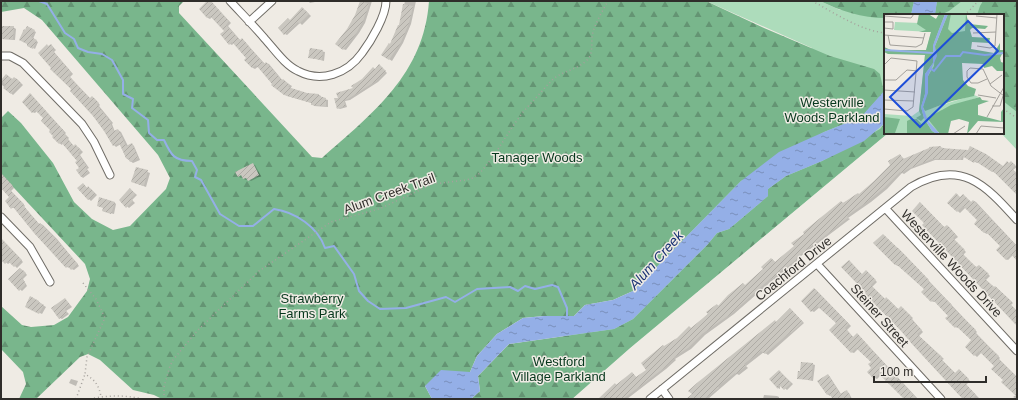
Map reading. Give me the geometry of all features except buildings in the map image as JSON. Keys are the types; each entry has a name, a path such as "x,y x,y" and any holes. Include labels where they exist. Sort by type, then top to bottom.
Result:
{"street":[{"path":"230,1 286,62 297,71 317,77 331,76 352,65 376,32 386,1"},
{"path":"249,22 272,1"},
{"path":"1,56 10,56 23,63 34,72 82,124 94,142 110,175"},
{"name":"Coachford Drive","path":"650,399 886,209 911,187 920,182 931,177 941,175 959,176 976,181 994,194 1017,220"},
{"name":"Westerville Woods Drive","path":"886,209 1017,351"},
{"path":"1,217 30,247 50,282"},
{"name":"Steiner Street","path":"817,264 941,399"},
{"path":"662,389 669,399"}],"path":[{"name":"Alum Creek Trail","path":"164,399 163,392 166,378 173,360 192,336 221,306 259,271 330,222 379,209 433,184 466,180 473,178 480,173 493,157 523,112 553,79 583,64 592,52 593,32 608,1"},
{"path":"812,1 854,24 871,31 884,33"},
{"path":"965,14 978,1"},
{"path":"1004,110 1017,118"},
{"path":"76,399 85,374 87,358 105,318 96,299 83,283"},
{"path":"85,374 99,387 101,397"},
{"path":"90,399 101,397 132,396 143,399"}],"green space":[{"name":"Tanager Woods","path":"1,1 184,1 179,6 179,13 312,157 322,158 360,125 393,90 406,71 417,50 425,27 429,1 706,1 830,56 874,69 880,74 884,93 861,117 824,132 741,181 633,291 613,300 585,305 574,316 523,318 497,334 477,356 470,372 425,386 432,399 162,399 154,395 133,390 100,360 88,354 80,357 36,399 19,399 26,384 23,372 1,349 1,306 22,325 31,327 54,325 68,317 87,291 90,279 85,264 1,174 1,118 8,111 21,123 53,163 74,202 92,219 113,230 130,226 166,189 170,178 158,155 42,20 24,8 1,12"},
{"name":"Westerville Woods Parkland","path":"706,1 820,1 840,10 884,1 1017,1 1017,150 1002,134 1004,134 1004,14 884,14 884,134 887,134 630,348 572,399 471,399 633,291 812,48"},
{"path":"820,1 914,1 911,14 884,14 884,18 868,17 836,8"},
{"path":"937,1 962,1 949,11 942,14 935,13"},
{"path":"983,1 1017,1 1017,112 1004,102 1004,14 977,14"},
{"name":"Westford Village Parkland","path":"884,124 884,134 887,134 630,348 572,399 471,399 480,391 478,376 509,344 614,329 633,319 708,244 717,233 729,229 768,196 768,189 786,176 822,161 880,129"}],"water":[{"path":"914,1 937,1 935,14 911,14"},
{"path":"884,91 884,124 864,141 786,176 768,189 768,196 729,229 717,233 708,244 633,319 614,329 509,344 478,376 480,391 471,399 432,399 425,386 441,370 470,372 477,356 497,334 523,318 574,316 585,305 613,300 633,291 741,181 779,152 861,117"}],"waterway":[{"path":"39,1 47,4 65,33 74,39 78,48 88,52 102,54 112,60 123,80 123,94 133,99 132,108 148,120 149,133 157,140 164,140 171,153 177,158 192,161 197,170 195,177 201,180 220,214 239,226 253,226 274,209 290,213 298,217 317,233 325,248 334,246 354,274 359,291 368,301 380,309 406,308 446,297 455,302 477,289 510,287 518,291 525,286 535,289 552,285 558,287 567,308 567,318"}],"water label":[{"name":"Alum Creek","path":"656,260"}],"park label":[{"name":"Strawberry Farms Park","path":"312,306"}]}
